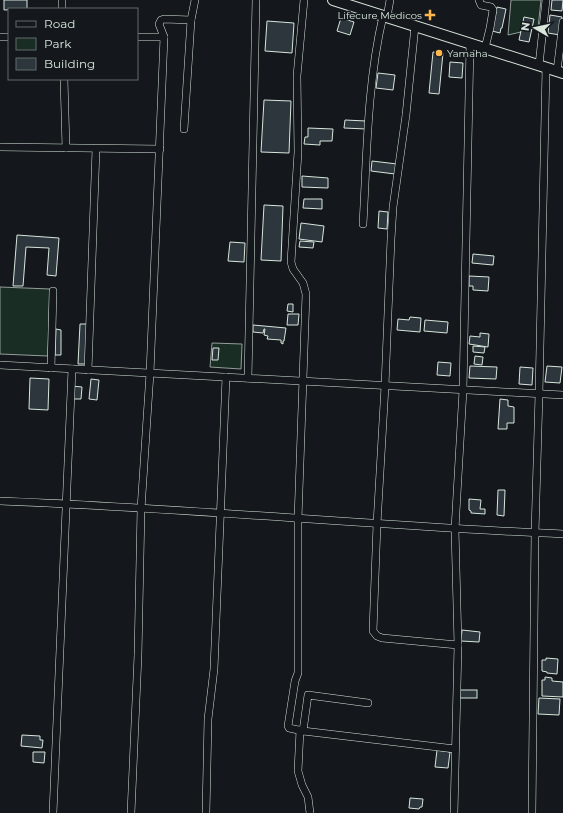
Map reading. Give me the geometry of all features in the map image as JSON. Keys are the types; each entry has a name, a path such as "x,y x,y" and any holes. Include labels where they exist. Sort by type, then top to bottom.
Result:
{"main road":[{"path":"333,0 361,9 414,30 470,48 485,48 560,72"}],"street":[{"path":"184,129 191,20 195,0"},
{"path":"248,378 256,0"},
{"path":"304,0 297,76 298,152 291,262 293,269 303,283 306,294 298,519 298,673 295,681 288,726 290,728 301,730 456,749"},
{"path":"479,0 481,5 492,9 490,28 485,48"},
{"path":"532,813 535,533 545,91 545,80 540,52 546,0"},
{"path":"363,224 373,71 382,18 390,2"},
{"path":"131,813 138,655 141,509 150,373 164,37 159,24 161,20 168,18 191,20"},
{"path":"560,72 558,60 563,22"},
{"path":"414,30 406,115 395,191 391,232 373,631 377,636 382,638 458,645"},
{"path":"138,37 164,37"},
{"path":"454,813 458,645 455,529 463,390 470,48"},
{"path":"64,80 66,148"},
{"path":"0,147 160,149"},
{"path":"88,370 96,149"},
{"path":"51,368 53,292"},
{"path":"0,365 563,395"},
{"path":"53,813 72,369"},
{"path":"206,813 208,719 214,669 226,377"},
{"path":"0,501 455,529 563,534"},
{"path":"310,813 308,797 302,785 299,773 301,730 308,695 368,703"}],"green space":[{"path":"511,0 541,0 538,28 508,35"},
{"path":"0,287 50,289 48,356 0,354"},
{"path":"212,343 242,344 241,369 210,367"}],"building":[{"path":"4,0 27,0 27,8 8,8 8,10 4,10"},
{"path":"552,0 563,0 562,11 551,10"},
{"path":"497,7 506,9 500,33 492,31"},
{"path":"550,15 562,17 560,35 548,33"},
{"path":"524,17 534,19 529,42 519,40"},
{"path":"341,18 354,22 350,35 337,31"},
{"path":"267,21 294,23 292,53 265,51"},
{"path":"433,52 443,53 439,94 429,93"},
{"path":"450,62 463,63 462,78 449,77"},
{"path":"378,73 395,75 393,90 376,88"},
{"path":"264,100 291,101 289,153 261,152"},
{"path":"345,120 366,121 366,129 344,128"},
{"path":"308,128 333,129 332,141 320,141 320,145 304,144 305,137 308,137"},
{"path":"372,161 397,164 395,174 371,171"},
{"path":"302,176 328,178 328,188 302,187"},
{"path":"304,199 322,199 322,209 303,208"},
{"path":"264,205 283,206 281,261 261,260"},
{"path":"379,211 388,212 387,229 378,228"},
{"path":"301,223 324,226 322,242 299,239"},
{"path":"17,235 59,238 56,276 47,275 49,248 26,247 23,286 13,286"},
{"path":"300,241 314,242 313,248 299,247"},
{"path":"230,242 245,243 244,262 228,261"},
{"path":"473,254 494,256 493,265 472,263"},
{"path":"469,276 489,277 488,291 473,290 473,286 469,286"},
{"path":"288,304 293,304 293,312 287,311"},
{"path":"288,314 299,314 298,325 287,325"},
{"path":"410,317 421,318 420,332 397,330 398,319 409,320"},
{"path":"425,320 448,322 447,333 424,331"},
{"path":"80,324 88,324 87,364 78,364"},
{"path":"253,325 286,328 283,344 281,343 281,340 267,339 268,336 264,335 265,329 263,333 253,332"},
{"path":"56,329 61,330 61,355 55,355"},
{"path":"480,333 489,334 488,347 469,344 470,336 480,337"},
{"path":"473,346 485,347 484,353 473,352"},
{"path":"213,348 219,348 218,360 212,360"},
{"path":"475,356 483,357 482,365 474,364"},
{"path":"438,362 451,363 450,376 437,375"},
{"path":"470,366 497,367 496,379 469,378"},
{"path":"547,366 562,367 560,383 545,382"},
{"path":"520,367 533,368 532,385 519,384"},
{"path":"30,378 49,379 48,410 29,409"},
{"path":"91,379 99,380 97,400 89,399"},
{"path":"72,386 82,387 81,399 71,399"},
{"path":"500,399 508,400 508,406 514,407 514,423 507,423 507,429 498,429"},
{"path":"498,490 505,490 504,516 497,515"},
{"path":"469,499 481,500 480,509 485,509 485,514 471,513 469,510"},
{"path":"462,630 480,632 479,642 461,641"},
{"path":"546,658 558,659 557,674 542,671 542,660 546,660"},
{"path":"545,677 552,678 552,681 563,682 563,697 542,696 542,680 545,680"},
{"path":"460,690 477,690 477,698 460,698"},
{"path":"539,698 560,699 559,715 538,714"},
{"path":"22,735 40,736 40,740 43,740 42,748 21,746"},
{"path":"437,750 450,752 448,768 435,767"},
{"path":"33,752 45,752 44,763 33,762"},
{"path":"410,798 423,799 422,807 419,809 409,808"}],"place":[{"name":"Lifecure Medicos","path":"430,15"},
{"name":"Yamaha","path":"439,53"}]}
